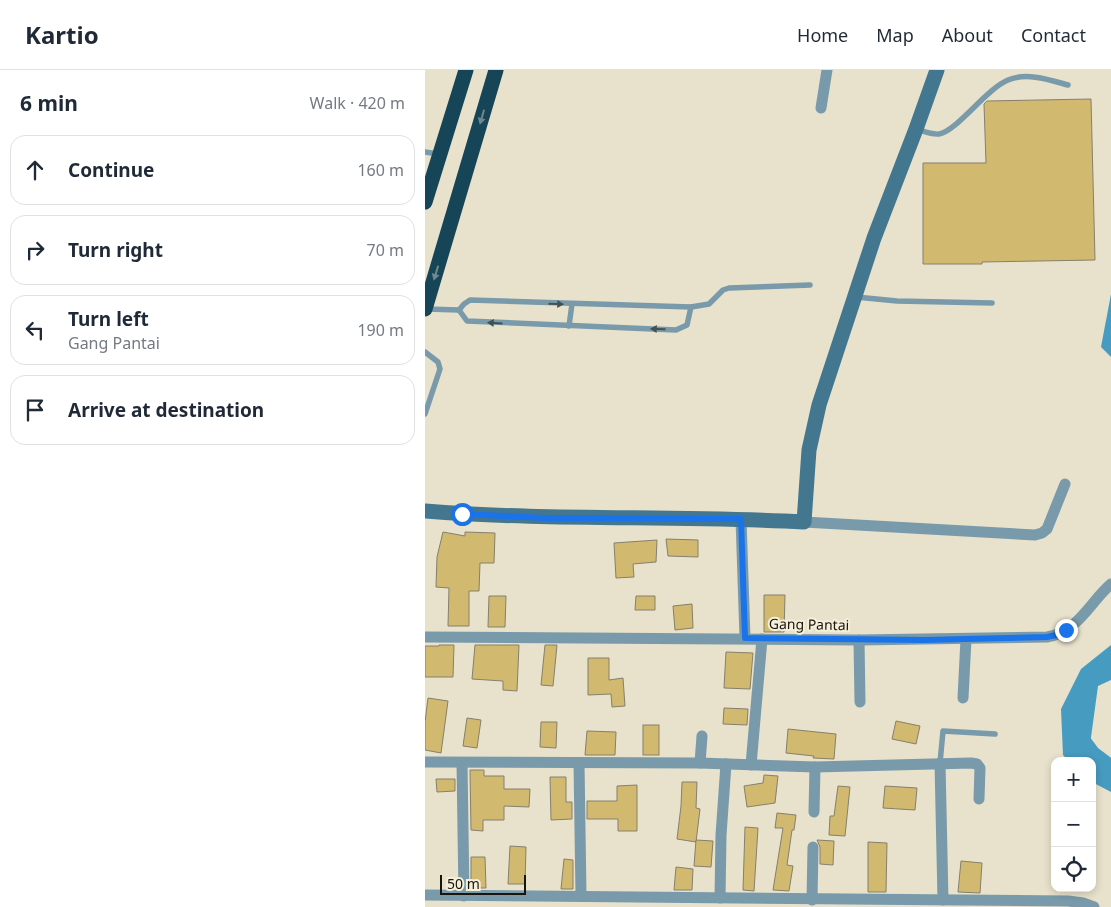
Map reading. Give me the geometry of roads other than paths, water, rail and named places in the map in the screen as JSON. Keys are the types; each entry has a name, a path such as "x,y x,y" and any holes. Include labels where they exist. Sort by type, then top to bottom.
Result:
{"highway":[{"path":"425,202 432,153 466,70"},
{"path":"425,309 496,70"}],"street":[{"path":"821,108 827,70"},
{"path":"803,522 809,450 819,405 874,238 937,70"},
{"path":"425,512 545,518 741,519 1035,535 1047,529 1065,484"},
{"path":"741,519 745,638"},
{"name":"Gang Pantai","path":"425,637 859,640 1047,637 1056,635 1080,620 1093,602 1111,584"},
{"path":"751,765 762,638"},
{"path":"963,698 966,639"},
{"path":"859,640 860,702"},
{"path":"700,763 702,736"},
{"path":"425,762 700,763 815,767 971,763 978,765 980,768 979,799"},
{"path":"579,762 581,896"},
{"path":"461,763 464,896"},
{"path":"940,763 943,900"},
{"path":"720,898 721,835 726,764"},
{"path":"814,812 815,767"},
{"path":"812,900 813,847"},
{"path":"425,895 1068,901 1094,907"}],"lane":[{"path":"916,129 939,134 951,129 984,96 1009,79 1032,76 1068,85"},
{"path":"459,310 471,300 691,307 709,304 723,290 729,288 810,285"},
{"path":"854,296 897,301 991,303"},
{"path":"569,326 573,304"},
{"path":"459,310 467,321 676,330 687,325 691,307"},
{"path":"425,309 459,310"},
{"path":"425,352 438,362 440,369 425,414"},
{"path":"940,763 943,731 995,734"}],"water":[{"path":"1111,294 1111,357 1101,347"},
{"path":"1111,645 1111,680 1098,686 1089,752 1094,757 1065,757 1063,755 1061,709 1081,669"},
{"path":"1096,759 1111,774 1111,792 1096,784"}],"waterway":[{"path":"1079,740 1091,756 1111,771"}]}
